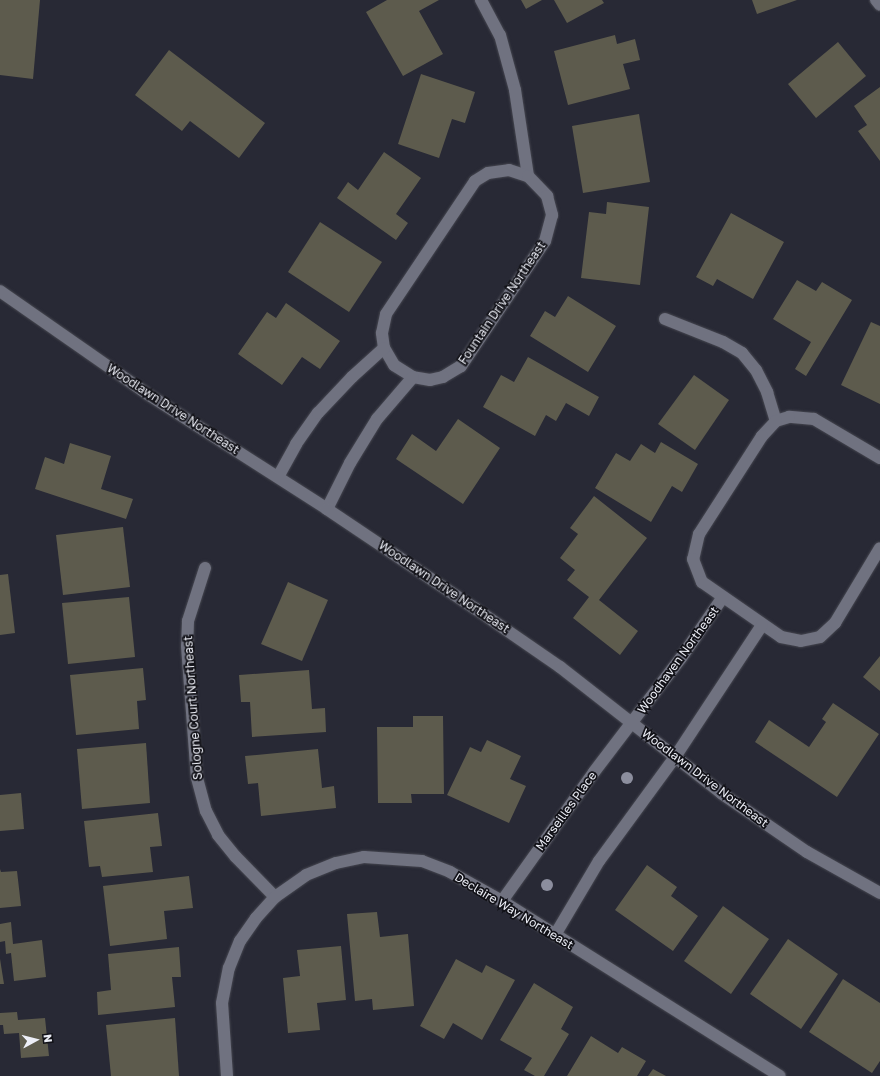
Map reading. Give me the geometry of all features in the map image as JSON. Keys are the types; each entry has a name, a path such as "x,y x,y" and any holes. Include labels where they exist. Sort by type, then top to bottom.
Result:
{"street":[{"path":"481,0 502,42 515,90 528,176"},
{"path":"876,0 880,5"},
{"name":"Fountain Drive Northeast","path":"509,170 528,176 547,196 552,215 545,241 461,366 443,377 430,380 413,377 394,365 384,348 382,333 391,304 475,181 488,173 509,170"},
{"name":"Woodlawn Drive Northeast","path":"0,291 149,395 327,509 560,667 675,757 807,852 880,893"},
{"path":"665,319 723,342 742,353 756,370 767,392 776,421 788,417 814,419 880,458"},
{"path":"278,477 296,444 318,413 352,376 384,348"},
{"path":"327,509 350,463 377,419 413,377"},
{"name":"Woodhaven Northeast","path":"776,421 762,436 699,534 693,559 702,582 781,637 801,641 820,637 835,623 880,548"},
{"name":"Sologne Court Northeast","path":"205,568 188,621 187,646 197,778 206,811 218,834 236,857 275,897"},
{"name":"Woodhaven Northeast","path":"632,723 723,597"},
{"path":"555,935 599,861 675,757 762,625"},
{"name":"Marseilles Place","path":"502,901 522,870 632,723"},
{"name":"Declaire Way Northeast","path":"227,1076 222,1003 229,968 240,941 256,918 275,897 306,875 336,863 364,857 422,861 450,872 502,901 780,1076"}],"building":[{"path":"0,0 40,0 33,79 0,75"},
{"path":"387,0 439,0 419,11 443,54 403,76 366,12"},
{"path":"521,0 542,0 526,9"},
{"path":"554,0 602,0 604,3 567,23"},
{"path":"752,0 797,0 757,14"},
{"path":"615,35 617,44 635,39 640,60 623,64 630,89 568,105 554,51"},
{"path":"838,42 866,76 816,118 788,84"},
{"path":"169,50 265,123 239,158 190,121 182,131 135,95"},
{"path":"421,74 475,92 465,123 452,119 439,158 398,144"},
{"path":"880,87 880,161 858,131 867,125 854,106"},
{"path":"639,114 650,182 583,193 572,126"},
{"path":"384,152 421,178 396,214 408,223 396,240 337,198 348,182 358,190"},
{"path":"607,202 649,207 640,285 581,278 589,212 606,214"},
{"path":"731,213 784,242 753,299 717,279 713,286 696,277"},
{"path":"320,222 382,262 349,312 288,272"},
{"path":"797,280 816,291 822,282 852,300 806,376 795,369 811,342 773,319"},
{"path":"568,296 616,326 588,372 530,336 545,311 555,317"},
{"path":"286,303 340,341 320,369 302,357 282,385 238,354 267,312 276,318"},
{"path":"871,322 880,326 880,404 841,385"},
{"path":"528,357 599,397 589,416 566,403 556,421 546,415 535,436 483,407 501,375 514,382"},
{"path":"694,375 729,400 695,450 658,424"},
{"path":"458,419 500,448 463,504 396,459 412,434 436,451"},
{"path":"661,442 698,464 682,492 672,486 651,522 595,488 616,453 630,461 641,444 655,453"},
{"path":"70,443 111,456 101,489 133,499 126,519 35,489 45,457 64,464"},
{"path":"594,496 647,538 599,600 638,631 620,655 573,618 589,597 567,580 575,570 560,558 578,534 570,528"},
{"path":"123,527 130,587 63,595 56,535"},
{"path":"8,574 15,633 0,635 0,575"},
{"path":"288,582 328,600 302,661 261,644"},
{"path":"129,597 135,657 68,664 62,603"},
{"path":"880,656 880,691 863,677"},
{"path":"143,668 146,700 137,701 139,729 76,735 70,675"},
{"path":"309,670 312,709 325,708 326,732 252,737 250,702 241,702 239,675"},
{"path":"833,703 879,734 837,797 755,742 769,720 809,747 826,722 822,719"},
{"path":"413,716 443,716 444,794 411,794 412,803 378,803 377,727 413,727"},
{"path":"487,740 521,756 510,779 526,786 509,823 447,795 470,747 481,752"},
{"path":"146,743 150,803 82,809 77,749"},
{"path":"318,749 322,788 334,786 336,808 261,816 258,783 248,784 245,756"},
{"path":"21,793 24,829 0,831 0,795"},
{"path":"158,813 162,846 150,847 153,872 102,877 100,866 89,867 84,821"},
{"path":"647,865 677,887 671,896 698,916 673,951 615,910"},
{"path":"0,869 1,872 17,871 21,906 0,908"},
{"path":"189,876 193,908 164,911 167,939 110,946 103,886"},
{"path":"723,906 769,939 731,994 684,961"},
{"path":"377,912 380,937 408,934 414,1006 373,1010 372,999 355,1001 347,914"},
{"path":"11,922 13,944 42,940 46,977 14,981 11,953 6,954 5,941 0,942 0,924"},
{"path":"788,939 838,974 801,1029 750,994"},
{"path":"341,946 346,1000 317,1003 320,1030 288,1033 283,978 300,976 297,950"},
{"path":"179,947 181,977 172,977 175,1007 98,1015 97,992 111,990 108,954"},
{"path":"0,959 4,984 0,984"},
{"path":"456,959 482,973 486,965 515,980 482,1040 453,1023 444,1039 420,1026"},
{"path":"843,979 880,1003 880,1061 872,1073 809,1032"},
{"path":"534,983 573,1007 561,1029 569,1034 544,1076 535,1076 524,1070 532,1058 500,1040"},
{"path":"17,1012 18,1020 45,1018 49,1056 21,1058 19,1033 4,1034 3,1025 0,1025 0,1013"},
{"path":"175,1018 179,1076 111,1076 106,1025"},
{"path":"591,1036 618,1053 622,1047 646,1061 637,1076 567,1076"},
{"path":"653,1069 666,1076 648,1076"}]}
